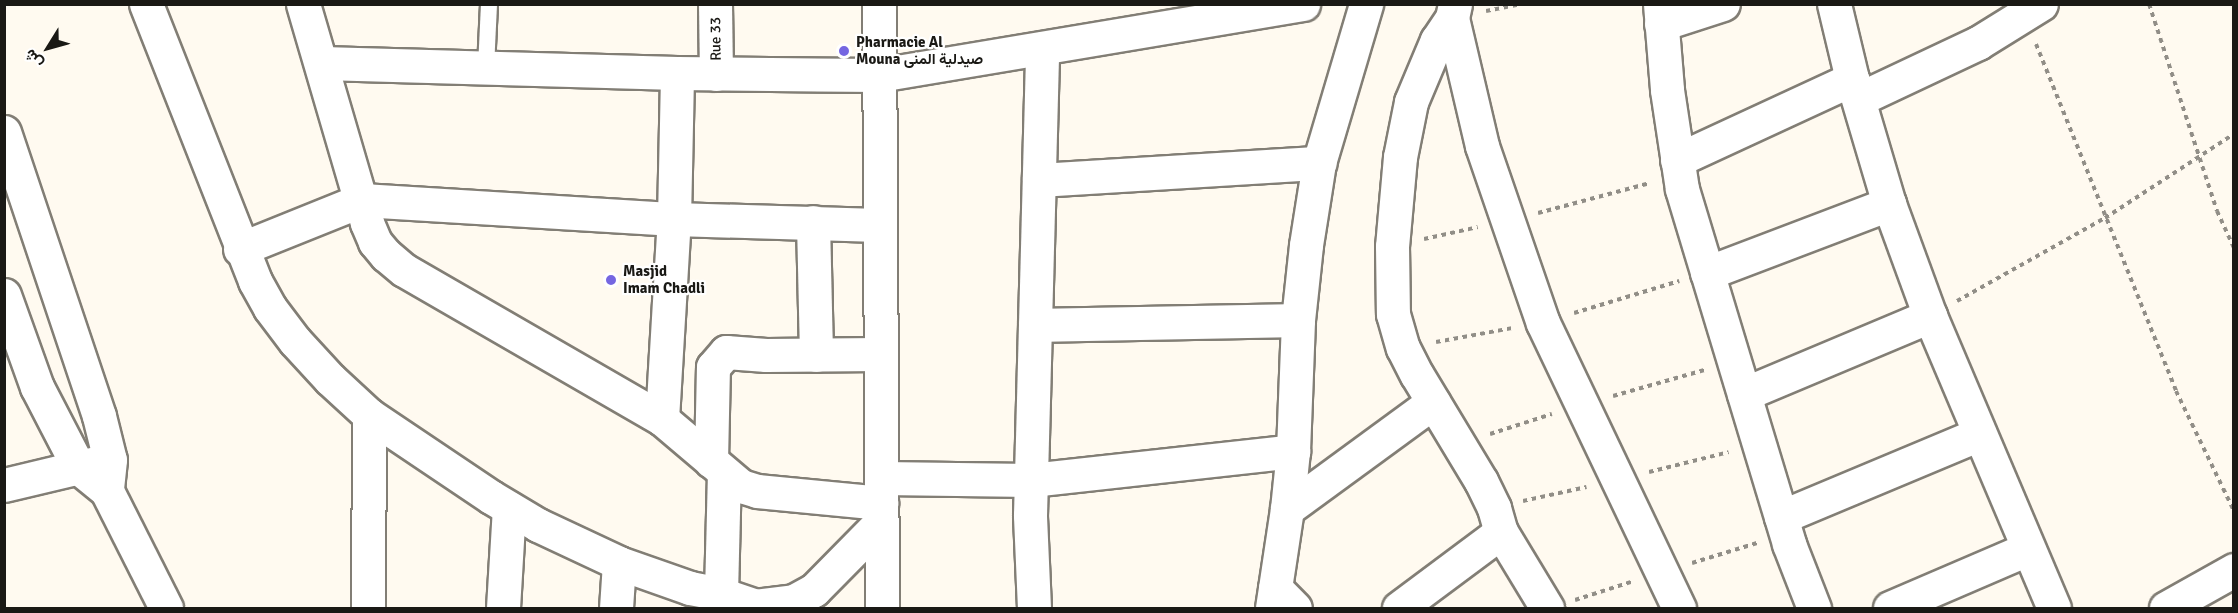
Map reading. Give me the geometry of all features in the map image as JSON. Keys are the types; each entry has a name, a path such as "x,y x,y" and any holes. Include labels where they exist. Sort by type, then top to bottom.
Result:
{"street":[{"path":"147,4 240,249 270,308 295,341 330,379 369,415 509,508 619,564 690,588 721,594 755,608 794,601 814,590 881,501"},
{"path":"303,4 367,223 375,243 404,270 662,419 741,486 757,491 881,501 1031,480 1293,451"},
{"name":"Rue 33","path":"715,4 716,74"},
{"path":"879,4 882,609"},
{"path":"322,63 676,74 879,75 1303,4"},
{"path":"1280,602 1293,451 1298,320 1306,245 1319,163 1366,4"},
{"path":"1723,4 1660,14 1666,90 1682,189 1781,517 1814,609"},
{"path":"1834,4 1889,204 1930,316 2027,549 2055,609"},
{"path":"1677,160 1978,43 2033,10"},
{"path":"1453,11 1437,40 1411,102 1400,157 1392,246 1393,314 1398,335 1433,402 1481,481 1502,532 1547,609"},
{"path":"1453,11 1482,146 1543,323 1679,609"},
{"path":"1035,609 1031,480 1042,48"},
{"path":"662,419 674,219 676,74"},
{"path":"4,132 62,297 99,416 99,473"},
{"path":"1038,180 1319,163"},
{"path":"240,249 362,200 674,219 879,225"},
{"path":"1707,273 1889,204"},
{"path":"813,222 816,355"},
{"path":"4,295 37,387 99,473 166,609"},
{"path":"1744,394 1930,316"},
{"path":"1035,325 1298,320"},
{"path":"721,594 718,467 712,377 713,367 719,357 726,352 766,355 880,354"},
{"path":"1287,509 1433,402"},
{"path":"368,609 369,415"},
{"path":"1781,517 1979,434"},
{"path":"4,485 99,473"},
{"path":"503,609 509,508"},
{"path":"1399,609 1502,532"},
{"path":"1890,609 2027,549"},
{"path":"616,609 619,564"},
{"path":"2166,609 2234,570"}],"lane":[{"path":"486,68 489,4"}],"path":[{"path":"2149,4 2217,211 2234,248"},
{"path":"2033,10 2105,218 2176,391 2234,511"},
{"path":"1930,316 2105,218 2234,134"}],"place":[{"name":"Pharmacie Al Mouna صيدلية المنى","path":"844,51"},
{"name":"Masjid Imam Chadli","path":"611,280"}]}
